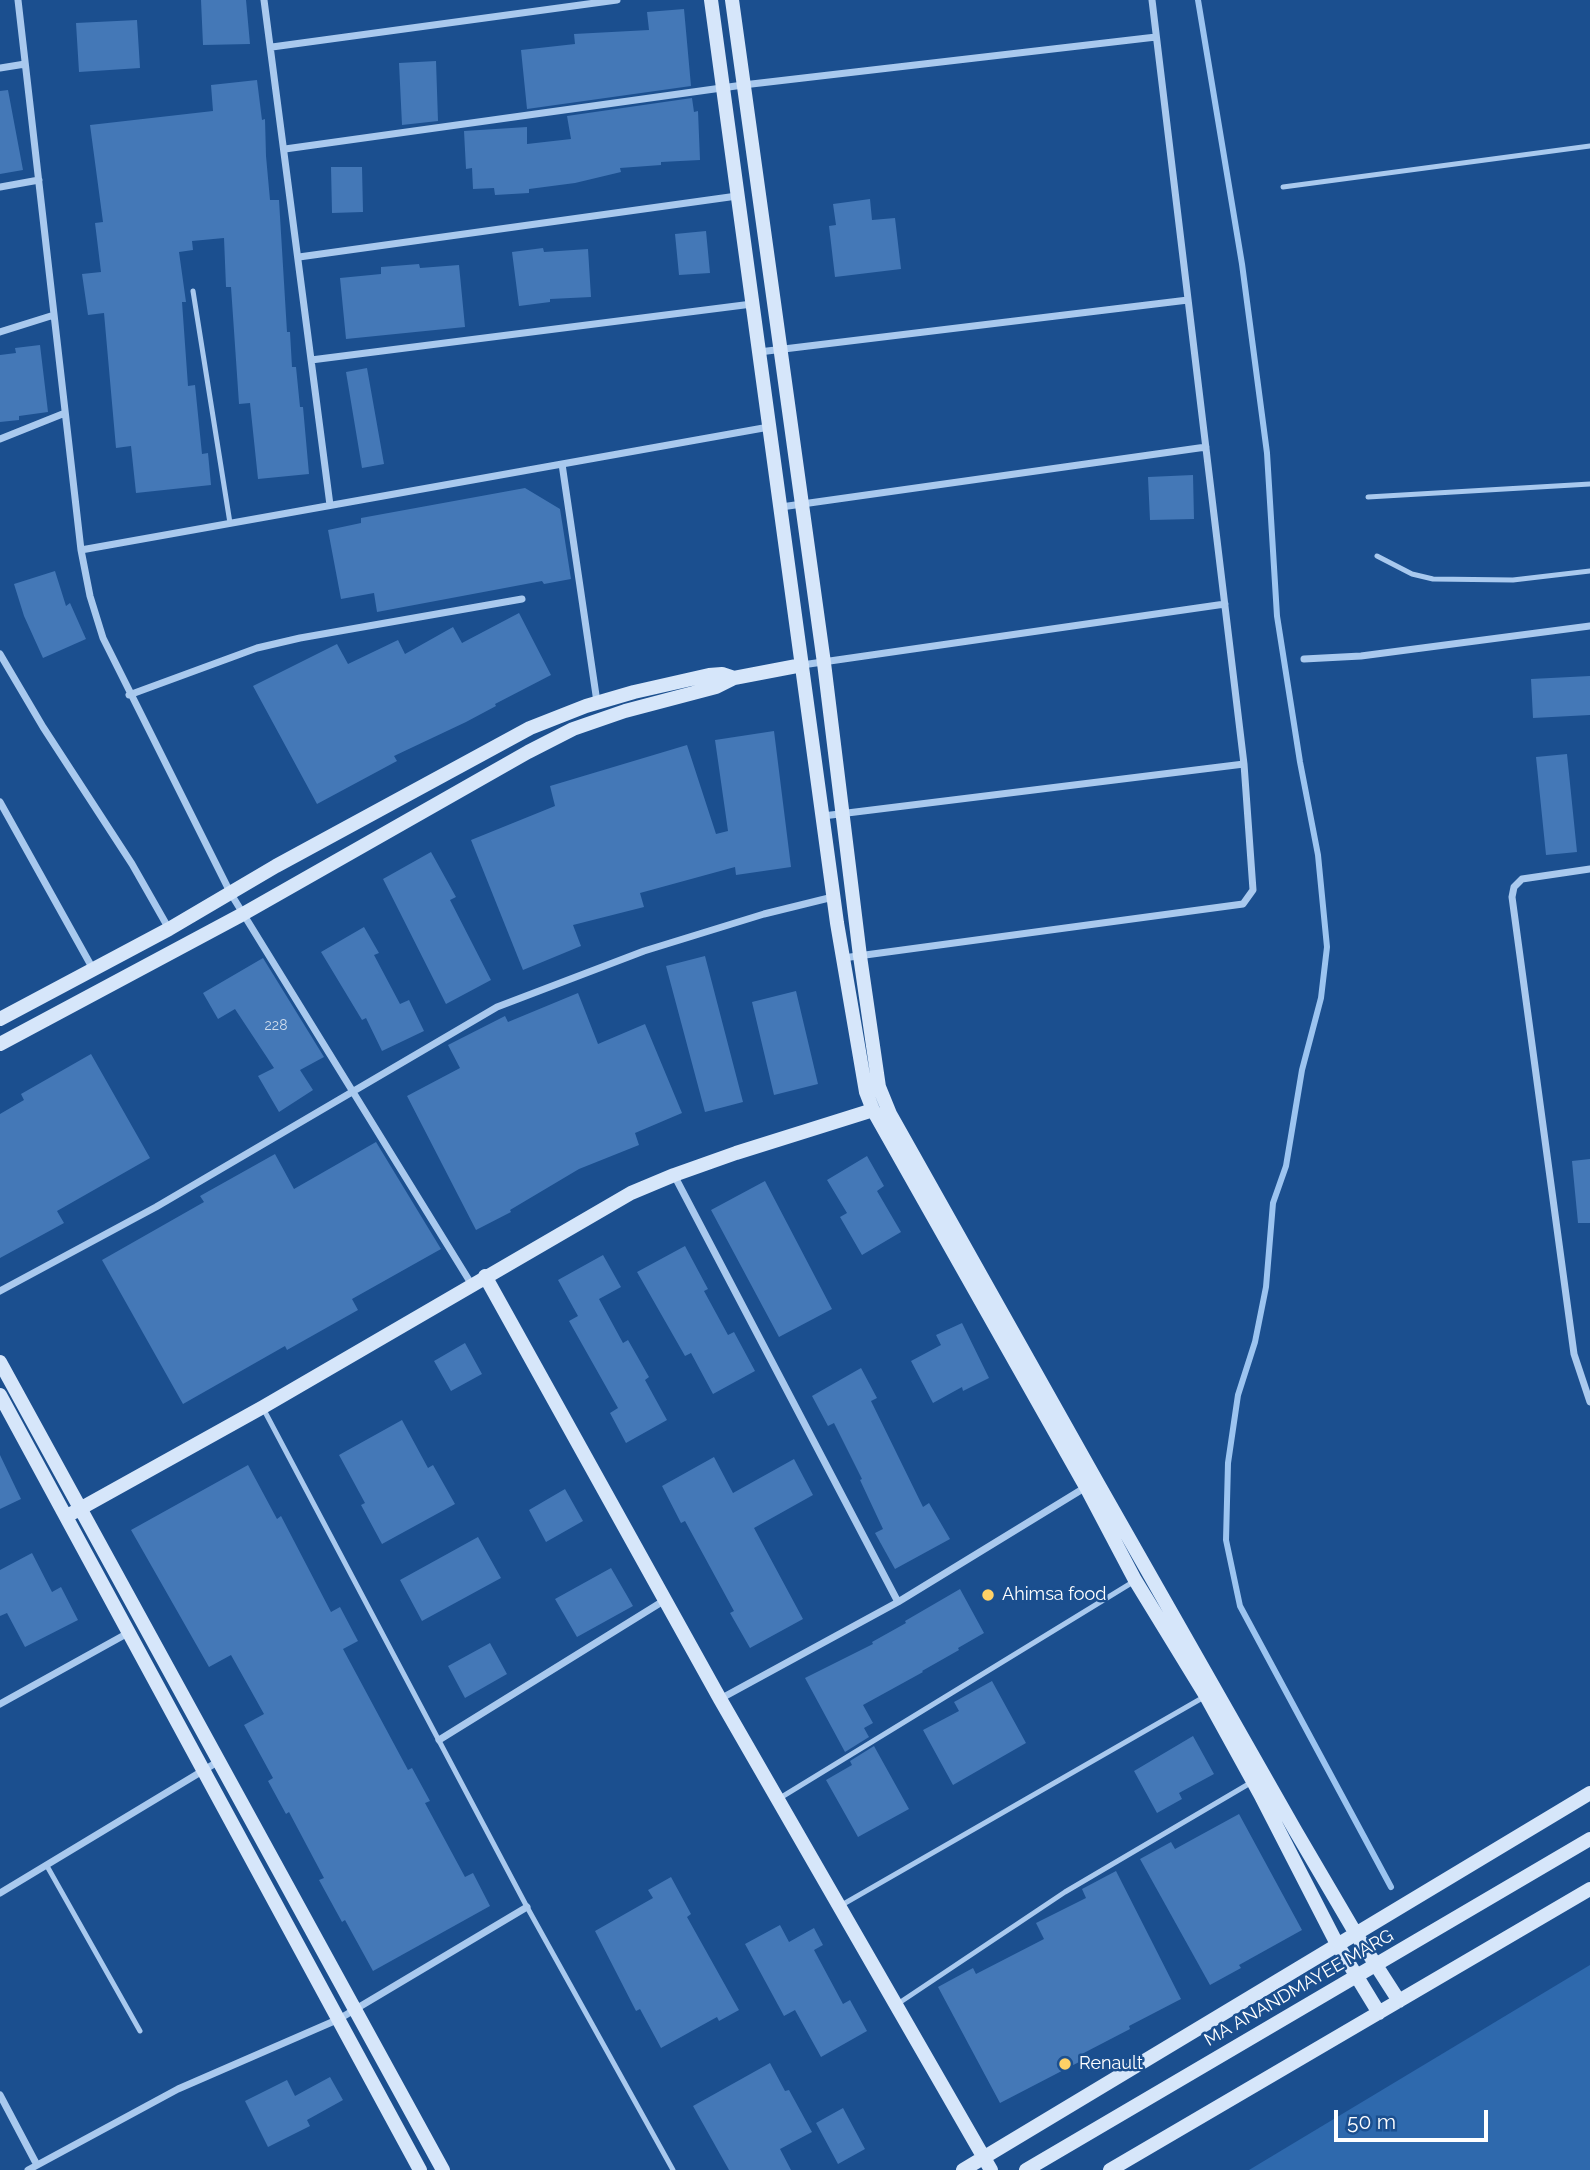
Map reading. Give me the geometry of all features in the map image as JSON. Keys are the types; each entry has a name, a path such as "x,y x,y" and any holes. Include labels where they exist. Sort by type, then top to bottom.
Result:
{"street":[{"path":"18,0 81,550 90,596 103,638 129,695 231,894 472,1285"},
{"path":"264,0 330,505"},
{"path":"272,47 617,0"},
{"path":"711,0 834,897 866,1092 873,1110 1086,1487 1135,1580 1206,1696 1254,1782 1337,1944 1379,2013"},
{"path":"732,0 824,663 879,1087 890,1114 1104,1494 1356,1934 1399,2001"},
{"path":"843,958 1243,904 1253,890 1244,764 1152,0"},
{"path":"285,149 743,85 1156,37"},
{"path":"0,68 25,64"},
{"path":"0,187 39,180"},
{"path":"299,257 737,197"},
{"path":"759,352 1188,299"},
{"path":"311,360 752,304"},
{"path":"0,332 54,315"},
{"path":"0,439 65,413"},
{"path":"81,550 769,426"},
{"path":"781,508 1206,447"},
{"path":"562,464 597,702"},
{"path":"129,695 257,648 522,599"},
{"path":"0,1044 243,914 527,752 573,729 625,711 716,687 734,678 1225,604"},
{"path":"1304,659 1361,656 1590,626"},
{"path":"0,654 43,727 132,864 169,929"},
{"path":"0,1019 169,929 276,866 530,728 597,702 709,675 722,674 734,678"},
{"path":"823,816 1244,764"},
{"path":"0,802 93,969"},
{"path":"1590,869 1522,879 1514,887 1512,897 1574,1354 1590,1402"},
{"path":"0,1291 156,1207 497,1007 645,951 764,914 834,897"},
{"path":"67,1516 263,1407 631,1193 674,1175 873,1110"},
{"path":"674,1175 898,1602"},
{"path":"485,1276 777,1800 987,2164"},
{"path":"0,1362 443,2170"},
{"path":"0,1395 420,2170"},
{"path":"720,1699 898,1602 1086,1487"},
{"path":"439,1740 666,1600"},
{"path":"0,1704 128,1633"},
{"path":"0,1893 219,1761"},
{"path":"962,2170 987,2164 1337,1944 1590,1793"},
{"name":"MA ANANDMAYEE MARG","path":"1026,2170 1590,1839"},
{"path":"1110,2170 1590,1889"},
{"path":"28,2170 178,2089 339,2019 527,1907"},
{"path":"0,2095 37,2165"}],"lane":[{"path":"1283,187 1590,146"},
{"path":"193,291 230,523"},
{"path":"1368,497 1590,484"},
{"path":"1377,556 1412,574 1433,579 1513,580 1590,572"},
{"path":"263,1407 527,1907 673,2170"},
{"path":"777,1800 1135,1580"},
{"path":"840,1906 1206,1696"},
{"path":"896,2005 1065,1892 1254,1782"},
{"path":"47,1866 140,2031"}],"shaded area":[{"path":"1590,1965 1590,2170 1249,2170"}],"building":[{"path":"201,0 246,0 250,44 203,45"},
{"path":"684,9 691,86 527,109 521,50 575,44 574,34 649,30 647,12"},
{"path":"137,20 140,68 79,72 76,23"},
{"path":"436,61 438,121 402,125 399,63"},
{"path":"257,80 262,120 265,119 270,200 279,200 287,332 290,332 292,367 296,367 300,407 303,407 309,474 258,479 250,403 239,404 231,287 226,287 224,238 192,241 193,250 179,252 186,302 182,302 188,386 195,385 202,454 208,453 211,485 136,493 131,446 116,448 104,313 88,315 82,274 101,272 95,223 103,222 90,125 213,111 211,85"},
{"path":"8,90 23,170 0,174 0,91"},
{"path":"692,98 694,112 698,111 700,160 620,168 621,172 575,183 529,189 529,193 495,195 494,188 473,189 472,168 466,169 464,131 527,127 527,144 571,139 567,116"},
{"path":"331,167 362,167 363,212 332,213"},
{"path":"870,199 872,220 895,218 901,269 835,277 829,226 836,225 833,204"},
{"path":"706,231 710,273 679,275 675,234"},
{"path":"543,248 544,252 588,249 591,297 550,299 550,302 519,306 512,252"},
{"path":"419,264 420,268 459,265 465,327 346,339 340,278 381,274 381,267"},
{"path":"40,345 48,412 0,422 0,355 16,353 15,348"},
{"path":"367,368 384,464 362,468 346,372"},
{"path":"1193,475 1194,519 1150,520 1148,477"},
{"path":"525,488 560,509 571,579 544,584 542,581 377,612 374,593 341,599 328,530 361,523 361,518"},
{"path":"55,571 66,606 70,603 86,639 43,658 24,616 14,584"},
{"path":"519,613 551,675 466,722 394,756 397,761 317,804 253,686 337,644 348,664 398,640 405,654 453,627 462,643"},
{"path":"1590,676 1590,715 1533,718 1531,679"},
{"path":"774,731 791,867 736,875 735,867 640,893 644,907 573,925 581,946 523,970 471,840 555,806 550,786 687,745 716,834 728,831 715,740"},
{"path":"1567,754 1577,852 1546,855 1536,757"},
{"path":"431,852 456,897 450,900 491,980 446,1004 383,879"},
{"path":"364,927 379,953 374,955 400,1004 409,1000 424,1031 382,1051 366,1018 362,1020 321,952"},
{"path":"705,956 743,1102 705,1112 666,966"},
{"path":"263,958 324,1057 300,1070 313,1090 279,1112 258,1076 274,1068 235,1009 218,1019 203,993"},
{"path":"796,991 818,1084 774,1095 752,1002"},
{"path":"578,993 598,1044 645,1024 682,1113 635,1133 639,1145 579,1169 510,1210 511,1212 476,1230 407,1096 460,1068 448,1045 505,1016 508,1022"},
{"path":"91,1054 150,1158 57,1211 64,1223 0,1258 0,1114 24,1100 21,1094"},
{"path":"376,1142 441,1249 352,1299 358,1310 287,1350 285,1346 183,1404 102,1260 204,1202 200,1196 275,1154 294,1189"},
{"path":"867,1156 884,1186 877,1191 901,1232 862,1255 840,1217 847,1213 827,1180"},
{"path":"1590,1159 1590,1223 1578,1223 1572,1161"},
{"path":"765,1181 832,1309 779,1337 711,1210"},
{"path":"685,1246 708,1289 704,1291 728,1335 734,1332 755,1371 713,1394 691,1353 685,1356 637,1272"},
{"path":"603,1255 621,1287 599,1299 623,1343 628,1340 649,1377 645,1380 667,1420 626,1443 610,1413 618,1408 569,1321 578,1316 558,1280"},
{"path":"962,1323 989,1378 963,1391 962,1387 933,1403 911,1361 941,1345 936,1335"},
{"path":"465,1343 482,1374 451,1391 434,1361"},
{"path":"861,1368 877,1398 871,1401 923,1507 929,1503 950,1539 895,1569 875,1533 883,1529 860,1480 862,1479 834,1423 828,1426 812,1396"},
{"path":"402,1420 428,1468 433,1465 455,1504 382,1544 361,1505 365,1503 339,1455"},
{"path":"0,1455 21,1499 0,1509"},
{"path":"714,1457 733,1493 794,1459 813,1495 754,1528 803,1619 750,1648 730,1613 734,1611 685,1521 681,1523 662,1486"},
{"path":"248,1465 277,1519 281,1516 331,1612 340,1607 358,1641 343,1649 408,1770 412,1768 430,1801 425,1803 465,1877 473,1873 490,1906 373,1971 319,1880 324,1878 289,1812 286,1814 268,1781 273,1778 244,1725 264,1714 231,1655 209,1667 131,1530"},
{"path":"565,1489 583,1521 546,1542 529,1510"},
{"path":"478,1537 501,1578 422,1621 400,1580"},
{"path":"32,1553 52,1592 61,1587 78,1620 25,1647 7,1613 0,1616 0,1570"},
{"path":"611,1568 633,1606 577,1637 555,1599"},
{"path":"960,1589 984,1633 923,1672 863,1705 873,1723 864,1728 869,1737 845,1752 805,1678 873,1644 872,1642 906,1623 905,1621"},
{"path":"490,1643 507,1674 465,1698 448,1666"},
{"path":"992,1681 1026,1743 953,1785 923,1730 959,1711 954,1702"},
{"path":"1193,1736 1214,1774 1179,1793 1182,1799 1157,1813 1134,1771"},
{"path":"874,1746 909,1809 858,1837 826,1780 852,1765 850,1761"},
{"path":"1239,1814 1302,1930 1239,1965 1241,1968 1210,1985 1140,1859 1171,1842 1175,1849"},
{"path":"1116,1871 1181,1999 1078,2056 1081,2061 1000,2103 938,1987 973,1968 976,1974 1044,1939 1036,1923 1086,1898 1082,1889"},
{"path":"671,1877 691,1914 687,1917 739,2010 719,2021 717,2017 661,2048 640,2009 636,2011 595,1931 653,1898 648,1890"},
{"path":"780,1925 789,1942 814,1928 823,1945 814,1950 843,2004 850,2000 867,2031 821,2057 795,2010 784,2016 745,1944"},
{"path":"770,2063 785,2091 789,2090 812,2132 780,2149 791,2170 729,2170 693,2106"},
{"path":"330,2077 343,2100 307,2120 310,2126 268,2147 245,2101 287,2080 295,2096"},
{"path":"843,2108 865,2149 838,2164 816,2123"}],"waterway":[{"path":"1198,0 1242,264 1267,453 1277,616 1318,855 1327,947 1321,998 1302,1070 1286,1166 1273,1203 1266,1287 1255,1342 1238,1395 1228,1463 1226,1540 1240,1606 1391,1887"}],"place":[{"name":"Ahimsa food","path":"988,1595"},
{"name":"Renault","path":"1065,2064"}]}
